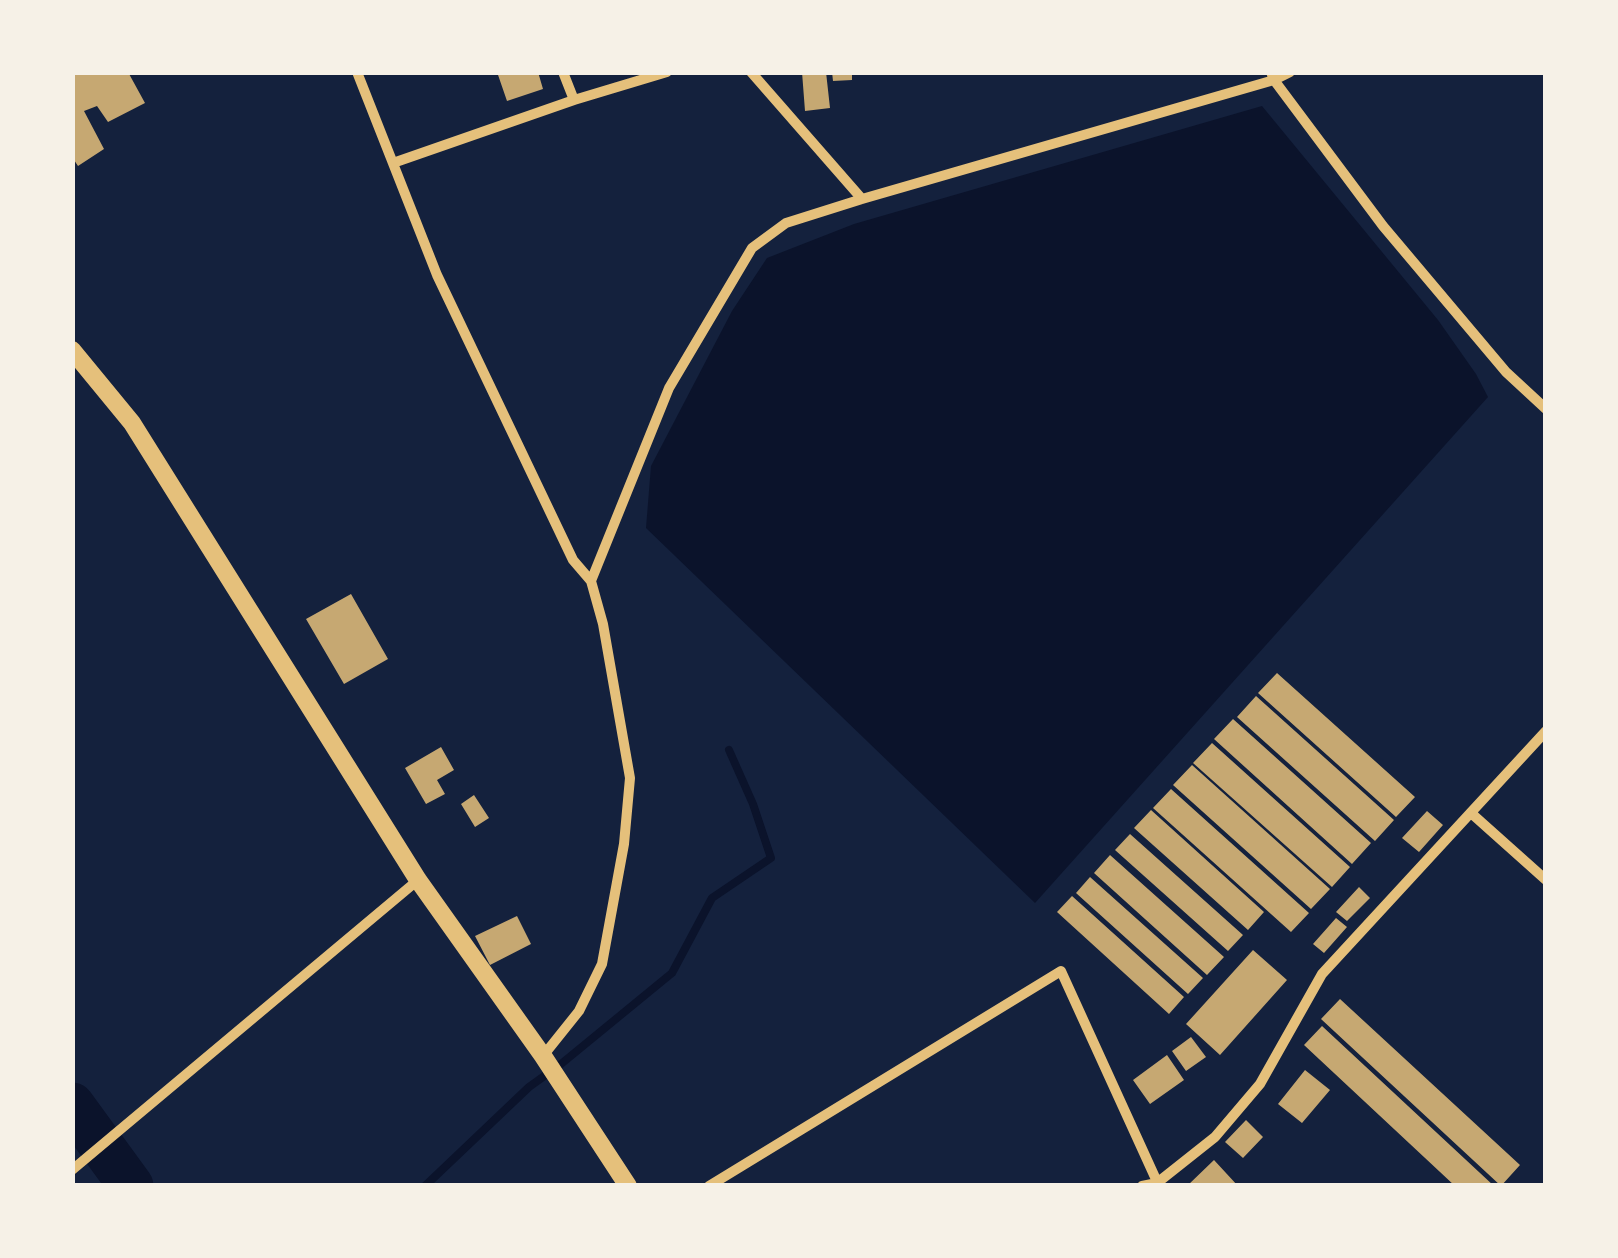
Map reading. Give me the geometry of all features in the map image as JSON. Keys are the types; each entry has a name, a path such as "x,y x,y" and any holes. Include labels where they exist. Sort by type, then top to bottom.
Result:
{"street":[{"path":"357,72 437,275 573,560 591,581 603,624 630,778 624,844 602,964 579,1011 543,1056"},
{"path":"564,72 574,100"},
{"path":"393,163 667,72"},
{"path":"751,72 862,199"},
{"path":"591,581 669,388 752,248 786,223 1290,72"},
{"path":"1272,76 1383,226 1506,372 1546,409"},
{"path":"72,350 132,423 418,880 543,1056 628,1186"},
{"path":"1142,1186 1158,1184 1215,1138 1260,1084 1322,974 1546,732"},
{"path":"1472,812 1546,880"},
{"path":"72,1170 418,880"},
{"path":"709,1186 1061,971 1158,1184"}],"water":[{"path":"1262,106 1438,320 1488,397 1035,903 646,528 651,466 732,311 767,258 854,224"}],"building":[{"path":"72,72 128,72 145,103 108,122 97,106 84,111 104,149 78,166 72,157"},
{"path":"497,72 538,72 543,89 507,101"},
{"path":"802,72 826,72 830,108 805,111"},
{"path":"832,72 852,72 852,80 833,81"},
{"path":"351,594 388,659 344,684 306,619"},
{"path":"1277,673 1415,797 1396,817 1258,693"},
{"path":"1256,696 1394,820 1375,841 1237,717"},
{"path":"1233,719 1371,843 1352,864 1214,739"},
{"path":"1212,743 1350,867 1332,887 1193,763"},
{"path":"441,747 454,770 437,780 445,794 426,804 405,768"},
{"path":"1192,765 1330,889 1311,909 1173,785"},
{"path":"1171,789 1309,913 1291,932 1153,808"},
{"path":"474,795 489,818 475,827 461,804"},
{"path":"1151,810 1264,912 1248,930 1134,828"},
{"path":"1427,811 1443,825 1419,852 1402,838"},
{"path":"1130,834 1243,935 1228,951 1115,850"},
{"path":"1110,855 1224,957 1207,975 1094,873"},
{"path":"1090,877 1203,978 1188,994 1076,893"},
{"path":"1359,887 1370,898 1347,921 1336,912"},
{"path":"1072,896 1184,997 1169,1014 1057,912"},
{"path":"517,916 531,944 490,965 475,936"},
{"path":"1336,918 1347,927 1324,953 1313,944"},
{"path":"1253,950 1287,980 1220,1055 1186,1024"},
{"path":"1340,999 1520,1165 1501,1186 1321,1019"},
{"path":"1322,1026 1494,1186 1455,1186 1304,1045"},
{"path":"1191,1037 1206,1057 1186,1071 1172,1051"},
{"path":"1167,1055 1184,1080 1150,1104 1133,1080"},
{"path":"1305,1070 1330,1090 1302,1123 1278,1104"},
{"path":"1246,1120 1263,1137 1243,1158 1225,1142"},
{"path":"1214,1160 1238,1186 1187,1186"}],"waterway":[{"path":"425,1186 529,1087 672,973 712,898 771,858 729,750"},
{"path":"72,1105 131,1186"}]}
